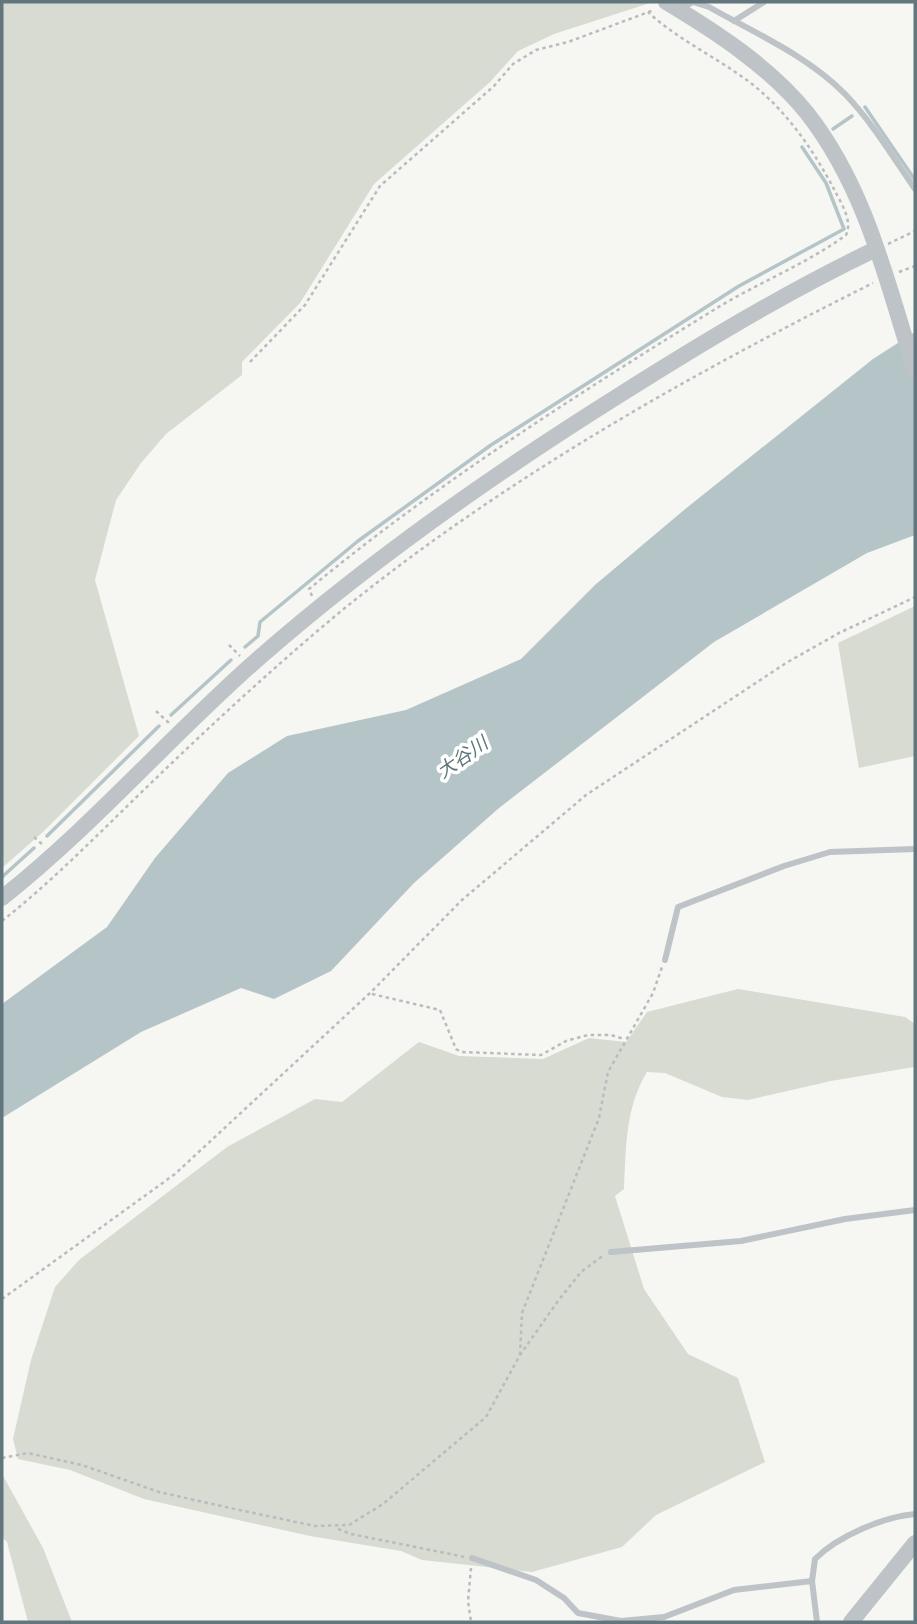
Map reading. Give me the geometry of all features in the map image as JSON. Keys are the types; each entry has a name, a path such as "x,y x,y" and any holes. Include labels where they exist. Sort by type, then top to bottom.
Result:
{"street":[{"path":"671,5 745,55 806,112 847,175 876,249 915,371"},
{"path":"2,898 86,825 179,732 319,607 437,516 584,417 755,311 876,249"},
{"path":"851,1622 915,1543"}],"lane":[{"path":"671,5 693,2 814,67 844,93 867,120 915,189"},
{"path":"734,22 764,2"},
{"path":"665,960 678,907 784,866 830,852 915,849"},
{"path":"611,1252 741,1241 845,1219 915,1210"},
{"path":"817,1622 812,1568 821,1553 871,1527 915,1514"},
{"path":"472,1558 536,1580 564,1598 578,1613 621,1621 664,1617 734,1590 812,1581"}],"path":[{"path":"250,362 305,305 380,186 494,86 513,64 536,50 568,42 671,5"},
{"path":"319,607 309,589 369,540 485,456 736,296 846,235 848,223 816,156 774,103 744,77 663,26 649,12"},
{"path":"876,249 915,231"},
{"path":"2,921 76,858 277,666 409,557 572,449 692,379 915,266"},
{"path":"2,1299 175,1174 370,993 462,900 586,794 786,663 839,633 915,597"},
{"path":"156,711 179,732"},
{"path":"520,1355 522,1313 599,1118 608,1072 624,1039 653,993 665,960"},
{"path":"370,993 440,1010 456,1049 461,1052 541,1055 566,1041 588,1035 611,1035 624,1039"},
{"path":"335,1528 349,1525 383,1504 486,1417 520,1355 581,1272 611,1252"},
{"path":"2,1458 28,1453 82,1465 159,1492 472,1558 468,1601 471,1622"}],"shaded area":[{"path":"2,2 653,2 554,34 518,51 490,82 374,184 300,303 242,362 242,375 166,434 141,463 116,500 95,580 139,736 44,831 2,868"},
{"path":"915,606 915,756 859,768 838,643"},
{"path":"738,989 905,1017 915,1024 914,1067 831,1081 748,1100 722,1097 665,1073 647,1072 634,1100 628,1129 624,1189 615,1196 644,1289 688,1354 738,1378 765,1462 656,1515 622,1547 532,1572 422,1560 401,1551 310,1536 144,1499 70,1470 18,1459 13,1439 31,1360 55,1287 79,1260 227,1147 315,1099 342,1102 419,1042 459,1056 543,1059 589,1038 626,1042 647,1012"},
{"path":"2,1474 43,1548 72,1622 28,1622 7,1542 2,1537"}],"water":[{"name":"大谷川","path":"915,332 915,535 867,553 714,642 499,808 414,883 331,971 274,999 241,988 141,1032 2,1118 2,1004 107,927 155,858 228,773 287,736 406,710 521,659 595,585 684,510 873,359"}],"waterway":[{"path":"865,107 915,180"},
{"path":"833,129 852,116"},
{"path":"245,647 258,636 260,622 358,541 491,445 739,286 844,229 826,183 802,147"},
{"path":"171,715 231,660"},
{"path":"47,836 159,726"},
{"path":"2,877 34,848"}]}
